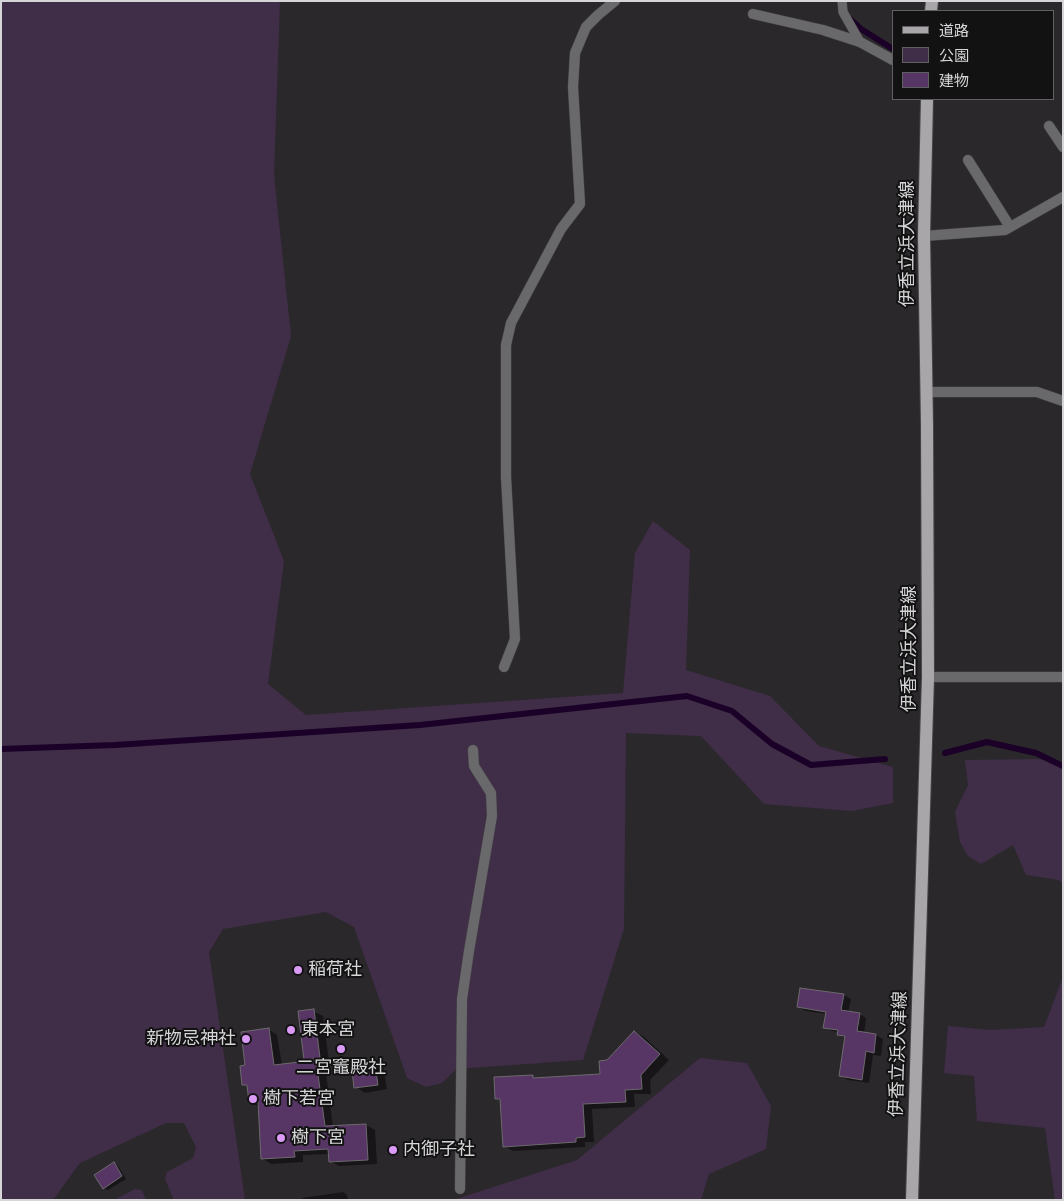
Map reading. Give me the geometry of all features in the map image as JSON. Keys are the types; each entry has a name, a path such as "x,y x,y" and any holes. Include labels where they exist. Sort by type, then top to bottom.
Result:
{"main road":[{"name":"伊香立浜大津線","path":"912,1200 928,677 927,392 924,236 927,100"}],"street":[{"path":"504,667 515,639 506,477 506,345 511,323 561,229 580,204 573,88 575,53 586,27 615,1"},
{"path":"753,14 823,30 860,42 892,59"},
{"path":"1049,126 1063,147"},
{"path":"968,160 1010,227"},
{"path":"924,236 1005,230 1063,198"},
{"path":"927,392 1037,392 1063,401"},
{"path":"928,677 1063,677"},
{"path":"460,1189 462,999 468,951 492,816 491,793 474,766 473,750"}],"lane":[{"path":"842,1 843,12 860,42"}],"green space":[{"path":"1,1 280,1 274,175 291,336 250,474 284,561 268,684 306,715 623,693 635,553 653,521 690,550 686,670 770,696 819,746 893,767 893,803 852,811 764,804 701,736 626,733 624,929 583,1060 456,1069 442,1083 426,1087 407,1078 354,927 326,912 223,929 209,952 245,1200 174,1200 165,1179 167,1172 193,1158 196,1147 184,1123 166,1123 80,1163 53,1200 1,1200"},
{"path":"1038,759 1063,764 1063,884 1059,880 1026,875 1013,845 981,864 968,856 960,842 955,812 968,785 965,760"},
{"path":"1063,977 1063,1200 1055,1200 1045,1128 977,1121 974,1076 944,1073 948,1026 990,1030 1044,1027"},
{"path":"700,1058 747,1063 771,1106 766,1149 709,1174 701,1200 453,1200 577,1160"},
{"path":"135,1189 142,1190 146,1200 114,1200"}],"building":[{"path":"800,988 844,994 841,1010 860,1013 857,1031 876,1034 874,1053 866,1051 862,1080 839,1076 845,1036 837,1035 838,1030 823,1028 826,1012 797,1007"},
{"path":"314,1009 320,1058 304,1060 298,1011"},
{"path":"269,1028 274,1065 316,1060 325,1126 366,1124 368,1160 329,1162 328,1149 294,1151 295,1157 261,1159 258,1102 249,1103 247,1085 242,1085 240,1066 245,1065 241,1032"},
{"path":"634,1031 660,1054 641,1075 642,1089 625,1090 626,1102 583,1104 585,1137 576,1138 576,1142 503,1147 500,1099 495,1099 494,1077 533,1075 533,1078 600,1074 599,1061 607,1060"},
{"path":"374,1059 378,1085 354,1088 351,1062"},
{"path":"114,1162 122,1176 103,1189 94,1175"}],"waterway":[{"path":"849,18 861,29 892,48"},
{"path":"1,749 115,745 420,725 687,696 732,711 772,744 811,765 885,759"},
{"path":"945,753 987,742 1036,753 1063,766"}],"place":[{"name":"稲荷社","path":"298,970"},
{"name":"東本宮","path":"291,1030"},
{"name":"新物忌神社","path":"246,1039"},
{"name":"二宮竈殿社","path":"341,1049"},
{"name":"樹下若宮","path":"253,1099"},
{"name":"樹下宮","path":"281,1138"},
{"name":"内御子社","path":"393,1150"}]}
